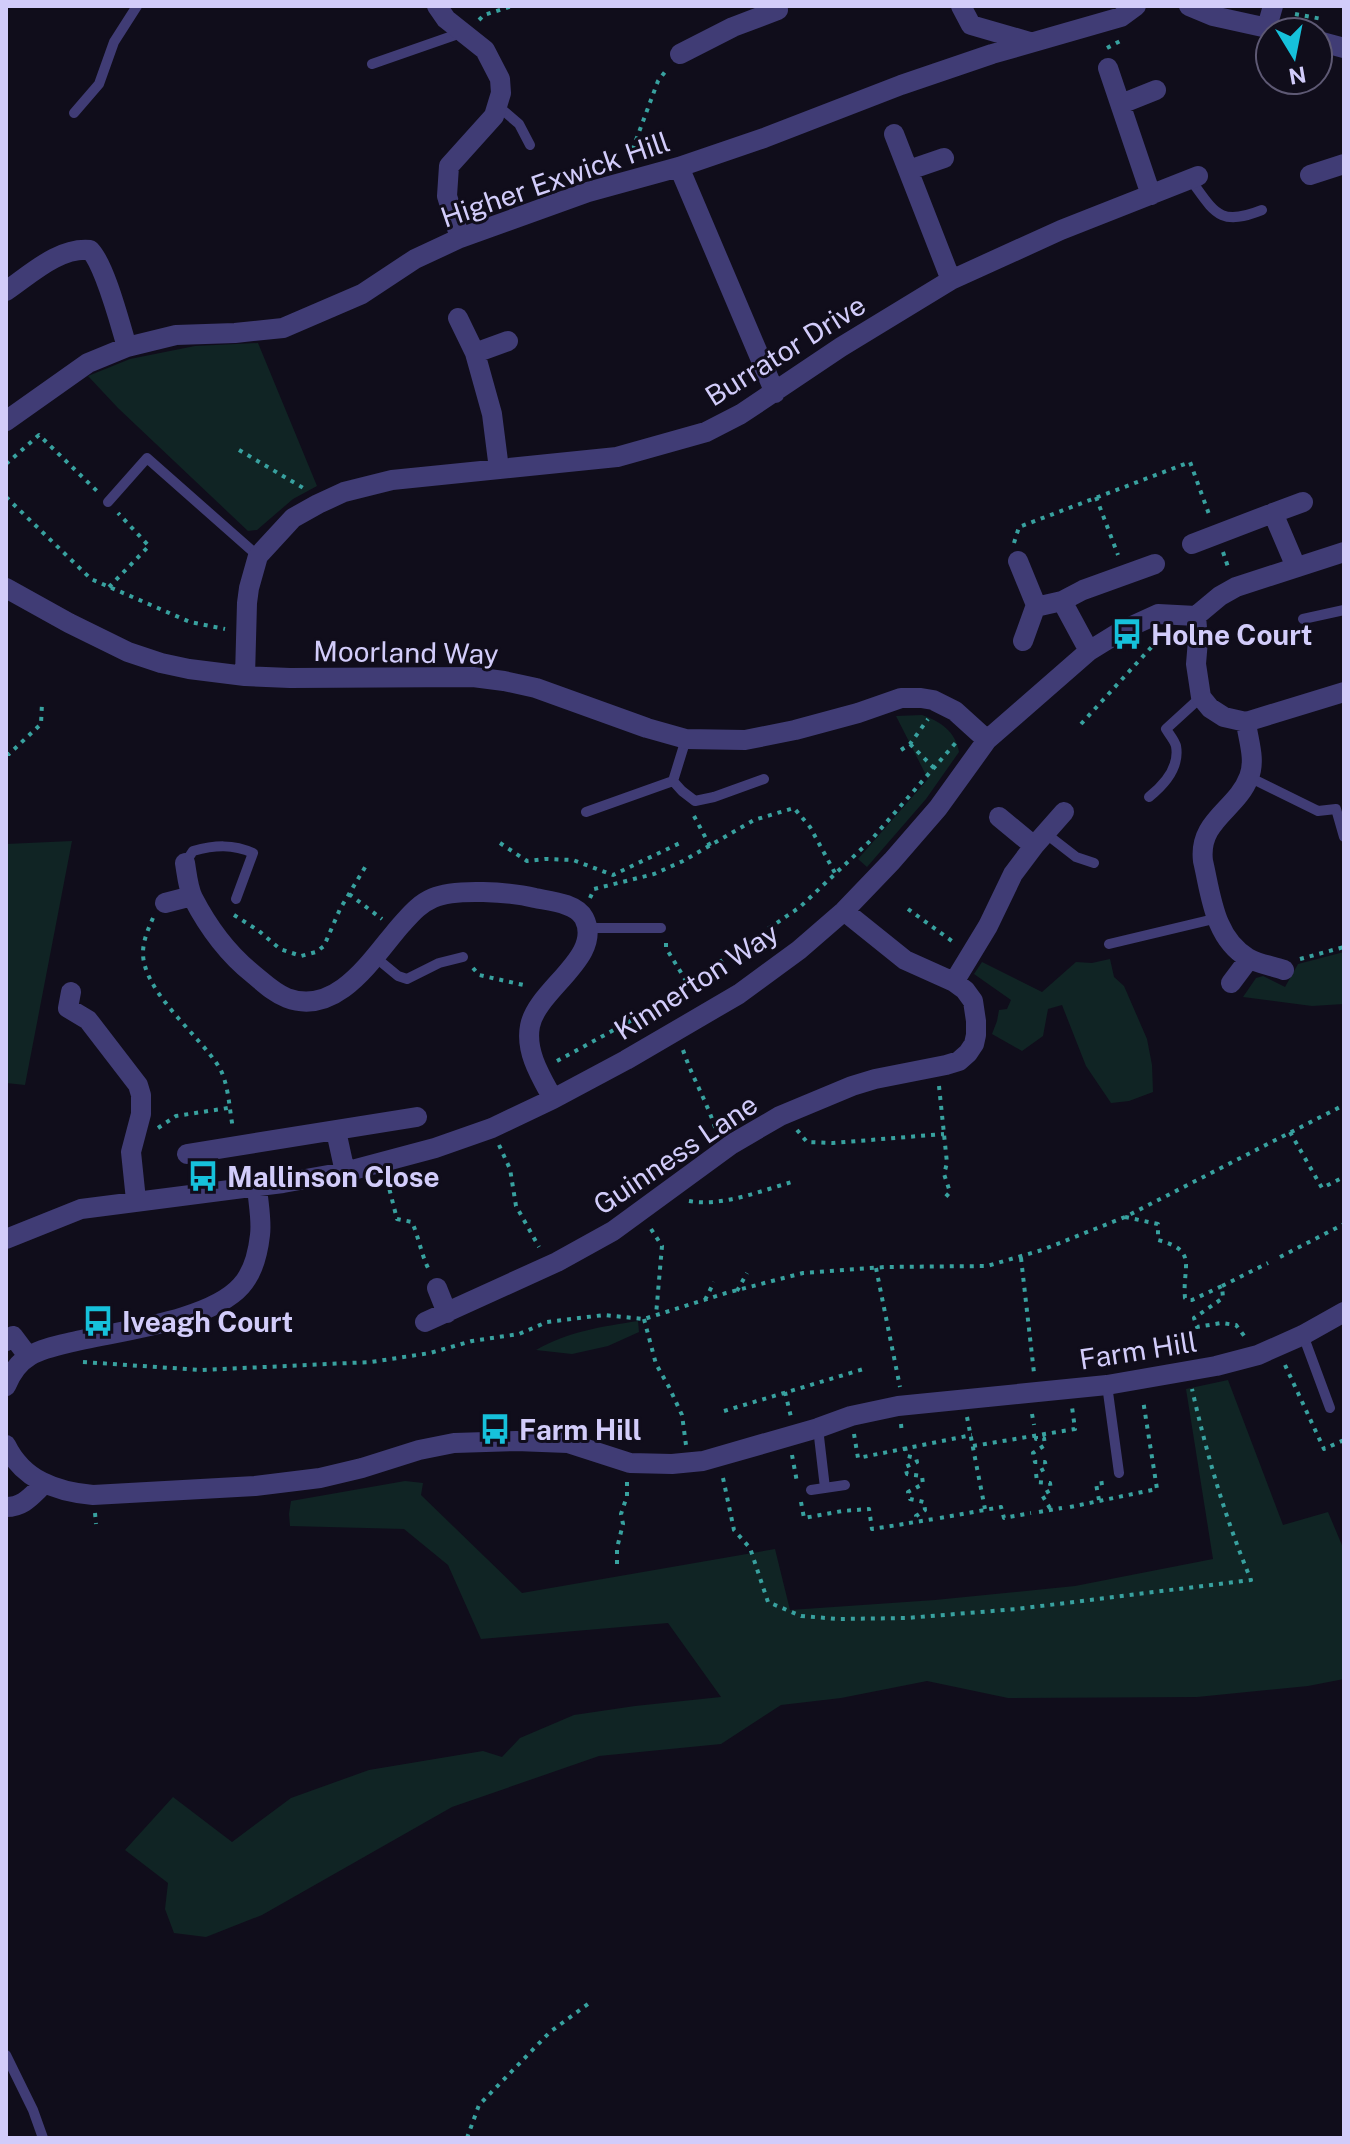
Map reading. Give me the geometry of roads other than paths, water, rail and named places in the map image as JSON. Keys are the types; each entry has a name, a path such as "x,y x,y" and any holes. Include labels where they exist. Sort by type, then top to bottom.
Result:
{"street":[{"path":"437,6 446,19 485,50 500,79 501,93 494,116 449,166 447,196 460,238"},
{"path":"961,6 971,25 1034,43"},
{"name":"Higher Exwick Hill","path":"6,421 88,363 127,347 176,335 283,328 362,294 415,259 460,238 588,192 679,167 764,138 992,54 1121,17 1136,6"},
{"path":"1189,6 1213,16 1254,17"},
{"path":"680,54 780,7"},
{"path":"1108,68 1151,195"},
{"path":"1121,104 1156,90"},
{"path":"894,134 951,280"},
{"path":"909,170 944,158"},
{"path":"1310,175 1344,164"},
{"path":"679,167 775,393"},
{"name":"Burrator Drive","path":"245,676 249,588 258,556 293,518 324,501 344,492 392,480 617,457 706,432 775,393 841,347 951,280 1061,230 1194,178"},
{"path":"6,291 66,251 90,250 101,268 127,347"},
{"path":"458,318 475,353 492,414 499,469"},
{"path":"475,353 508,341"},
{"path":"1192,544 1303,502"},
{"path":"1273,513 1296,567"},
{"path":"1344,552 1236,587 1196,616 1196,664 1201,697 1224,717 1246,722 1344,692"},
{"path":"1018,561 1036,605 1023,641"},
{"path":"1036,605 1062,601 1083,590 1155,564"},
{"name":"Moorland Way","path":"7,590 128,652 161,663 245,676 473,677 504,681 536,688 686,739 745,740 795,730 901,698 921,698 955,711 987,740"},
{"path":"1062,601 1089,651"},
{"name":"Kinnerton Way","path":"6,1239 81,1209 345,1172 435,1148 492,1128 553,1099 739,994 799,950 844,911 892,861 938,808 987,740 1089,651 1123,630 1158,614 1196,616"},
{"path":"1246,722 1252,756 1249,777 1242,790 1211,825 1202,851 1222,933 1249,959 1279,968"},
{"path":"844,911 905,960 960,986 971,955 1013,874 1064,812"},
{"path":"999,817 1039,840"},
{"path":"185,863 192,896 233,956 273,991 303,1002 335,993 362,972 429,891 521,895 562,904 583,915 587,928 587,943 583,952 534,1013 530,1027 532,1053 553,1099"},
{"path":"165,903 192,896"},
{"path":"1231,983 1249,959"},
{"name":"Guinness Lane","path":"425,1322 549,1266 613,1231 722,1151 780,1116 852,1086 959,1061 974,1044 976,1035 973,1001 960,986"},
{"path":"63,1006 88,1020 138,1085 141,1114 131,1152 136,1200"},
{"path":"187,1154 417,1117"},
{"path":"336,1131 345,1172"},
{"path":"6,1386 19,1364 28,1356 56,1346 203,1312 240,1288 250,1273 261,1232 257,1186"},
{"path":"437,1288 447,1313"},
{"name":"Farm Hill","path":"6,1445 11,1455 33,1478 72,1493 93,1495 255,1486 339,1474 454,1443 568,1443 630,1463 703,1461 851,1416 903,1405 1107,1385 1258,1355 1344,1312"},
{"path":"6,1341 13,1336 28,1356"},
{"path":"6,1507 25,1502 44,1484"}],"lane":[{"path":"74,113 99,84 114,42 137,6"},
{"path":"372,64 464,35"},
{"path":"498,106 519,124 530,145"},
{"path":"1194,178 1208,203 1219,214 1241,219 1262,210"},
{"path":"108,502 147,458 258,556"},
{"path":"1303,619 1344,610"},
{"path":"1149,797 1167,783 1175,763 1176,745 1166,729 1201,697"},
{"path":"673,781 686,739"},
{"path":"1249,777 1318,811 1336,809 1344,837"},
{"path":"673,781 695,801 764,779"},
{"path":"586,812 673,781"},
{"path":"1039,840 1094,863"},
{"path":"185,863 193,851 213,846 241,848 253,853 236,899"},
{"path":"1109,944 1218,918"},
{"path":"587,928 661,928"},
{"path":"375,957 398,976 407,979 439,963 463,957"},
{"path":"1303,1335 1330,1408"},
{"path":"1107,1385 1119,1473"},
{"path":"818,1428 825,1488"},
{"path":"811,1490 845,1485"},
{"path":"6,2055 43,2138"}],"place":[{"name":"Holne Court","path":"1127,634"},
{"name":"Mallinson Close","path":"203,1176"},
{"name":"Iveagh Court","path":"98,1321"},
{"name":"Farm Hill","path":"495,1429"}]}
